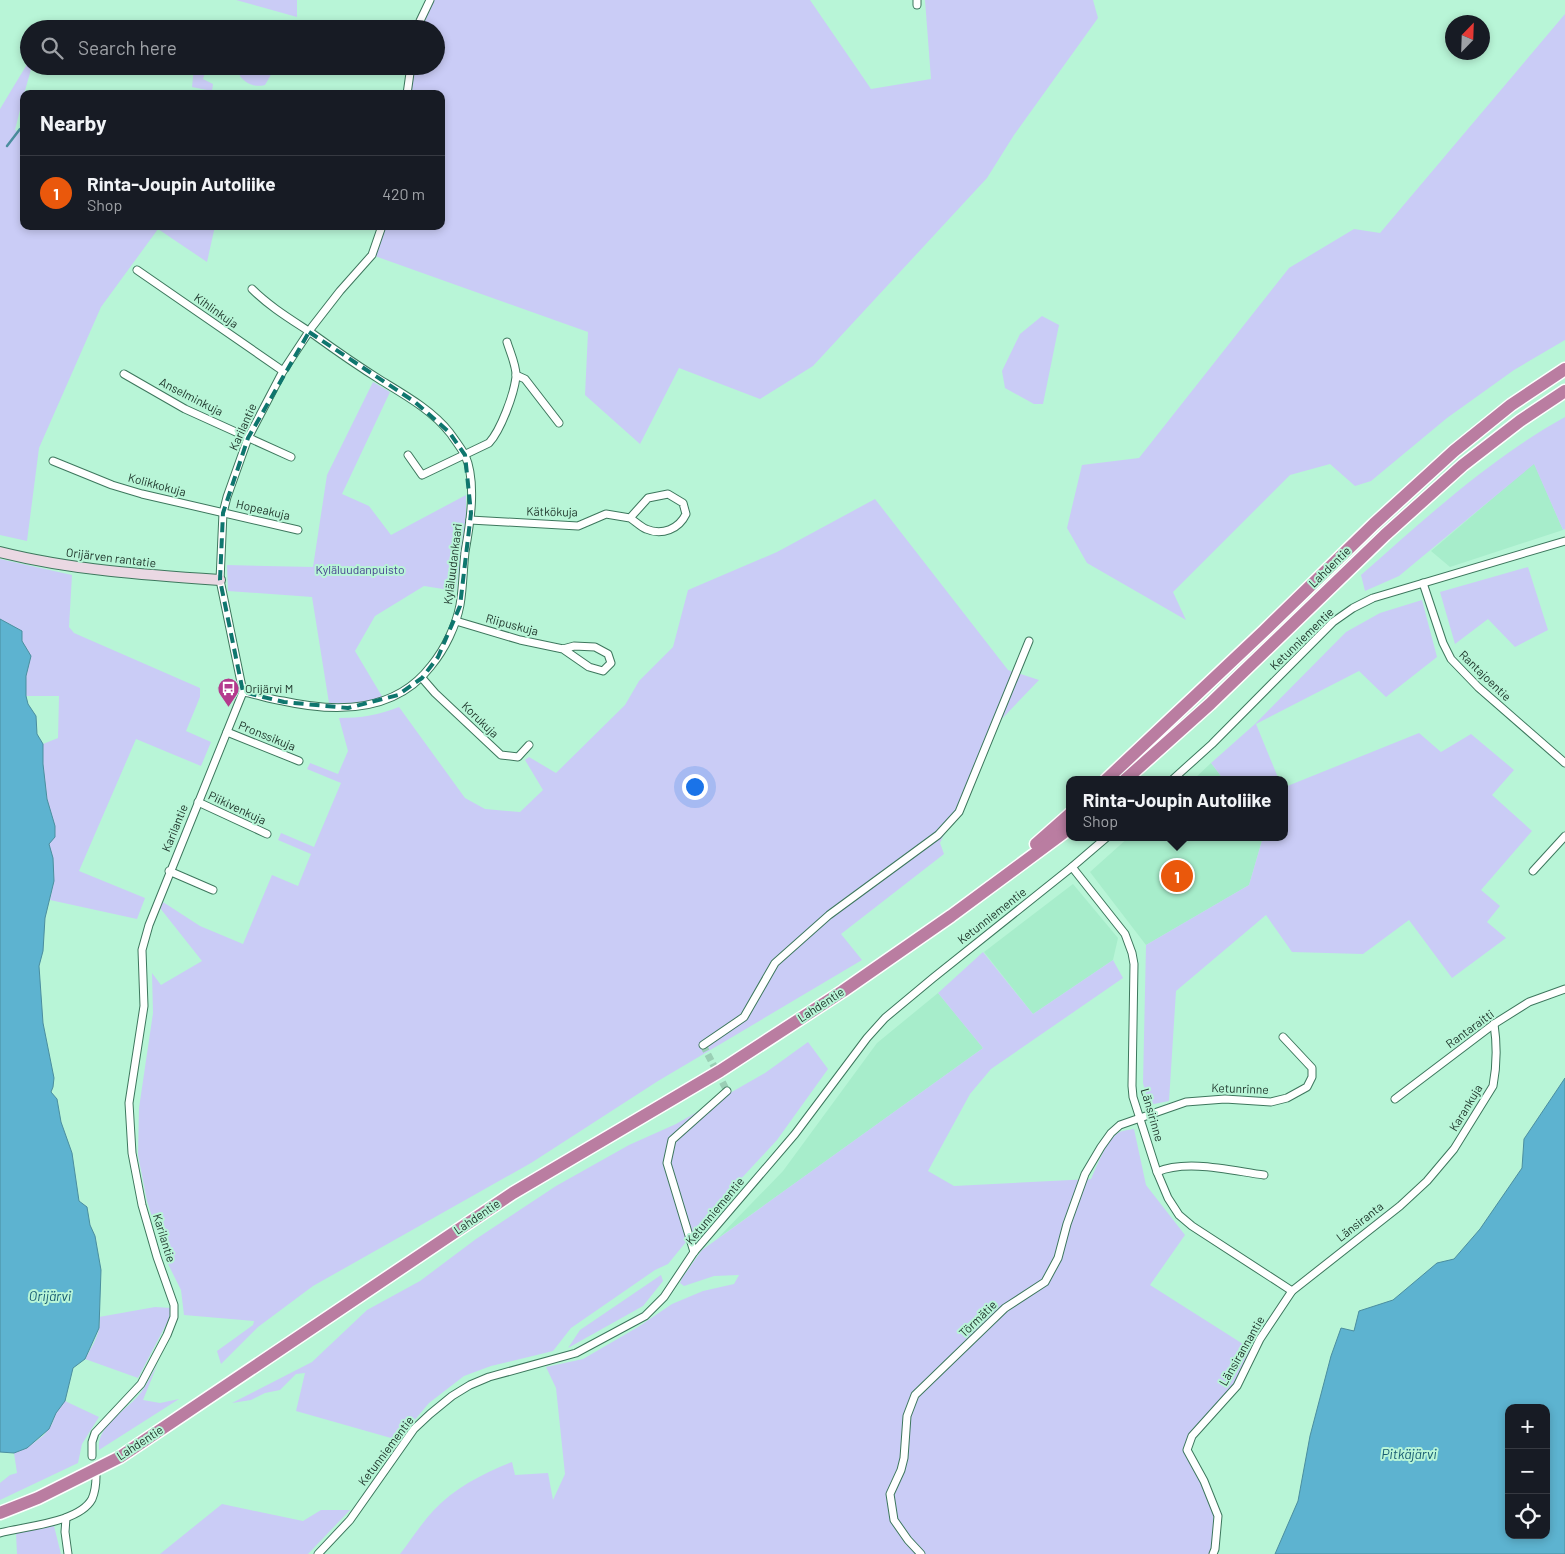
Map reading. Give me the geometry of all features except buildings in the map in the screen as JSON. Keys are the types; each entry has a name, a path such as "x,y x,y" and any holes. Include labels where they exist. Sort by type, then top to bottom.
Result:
{"highway":[{"name":"Lahdentie","path":"1110,776 1374,524 1454,451 1512,405 1565,369"},
{"name":"Lahdentie","path":"1129,776 1210,704 1385,535 1463,465 1520,421 1565,391"},
{"path":"1520,421 1565,400"},
{"name":"Lahdentie","path":"951,916 1066,817"},
{"name":"Lahdentie","path":"0,1513 38,1498 120,1457 513,1193 720,1071 844,991 951,916 1066,831"}],"street":[{"path":"420,20 430,0"},
{"path":"408,90 410,75"},
{"name":"Karilantie","path":"92,1456 92,1442 95,1433 141,1384 174,1318 171,1292 157,1257 142,1205 132,1153 129,1103 144,1006 142,950 149,925 242,692 220,580 223,513 227,496 248,438 283,371 340,291 372,255 381,230"},
{"name":"Kihlinkuja","path":"137,270 283,371"},
{"name":"Kyläluudankaari","path":"242,692 284,702 318,707 348,708 370,705 398,695 422,678 438,657 456,621 460,606 470,520 471,486 465,455 449,432 415,402 309,332 262,299 252,289"},
{"path":"408,455 422,475 489,443 496,435 506,412 516,375 507,342"},
{"name":"Anselminkuja","path":"124,374 185,409 292,457"},
{"path":"516,375 525,379 560,423"},
{"name":"Kolikkokuja","path":"53,461 142,494 223,513"},
{"name":"Kätkökuja","path":"470,520 578,526 606,514 630,518 647,530 664,532 682,523 686,514 682,503 668,494 648,498 630,518"},
{"name":"Hopeakuja","path":"223,513 298,530"},
{"name":"Ketunniementie","path":"1176,776 1218,738 1333,622 1353,608 1373,598 1565,541"},
{"name":"Orijärven rantatie","path":"0,552 54,564 112,573 220,580"},
{"name":"Rantajoentie","path":"1423,583 1450,659 1478,687 1565,763"},
{"name":"Riipuskuja","path":"456,621 520,640 563,649 589,667 604,671 612,664 608,654 595,647 574,646 563,649"},
{"path":"703,1045 744,1017 775,963 829,915 938,835 959,812 1029,641"},
{"name":"Korukuja","path":"422,678 435,694 501,755 518,756 529,745"},
{"name":"Pronssikuja","path":"227,732 298,761"},
{"name":"Piikivenkuja","path":"198,802 267,834"},
{"path":"1533,871 1565,836"},
{"name":"Ketunniementie","path":"318,1554 350,1520 401,1446 430,1414 452,1396 470,1385 489,1377 576,1353 645,1316 664,1297 694,1252 795,1134 867,1038 885,1018 1102,841"},
{"name":"Länsirinne","path":"1072,867 1125,934 1132,953 1134,964 1133,1097 1157,1172 1168,1198 1179,1214 1192,1226 1292,1291"},
{"path":"170,871 213,890"},
{"name":"Rantaraitti","path":"1395,1099 1494,1024 1529,1002 1565,989"},
{"name":"Karankuja","path":"1440,1168 1493,1086 1497,1040 1494,1024"},
{"name":"Ketunrinne","path":"1140,1117 1186,1102 1202,1099 1271,1102 1287,1098 1307,1087 1312,1077 1312,1068 1283,1037"},
{"path":"694,1252 667,1163 672,1140 727,1091"},
{"name":"Törmätie","path":"921,1554 894,1520 890,1494 904,1458 907,1416 915,1395 1005,1308 1045,1282 1058,1258 1067,1224 1085,1174 1111,1133 1120,1125 1140,1117"},
{"path":"1157,1172 1180,1167 1206,1167 1264,1175"},
{"name":"Länsiranta","path":"1292,1291 1400,1206 1440,1168"},
{"name":"Länsirannantie","path":"1213,1554 1218,1516 1204,1481 1186,1450 1192,1436 1238,1386 1260,1339 1292,1291"},
{"path":"0,1533 66,1518 85,1507 92,1499 96,1476"},
{"path":"66,1518 65,1532 68,1554"}],"highlighted area":[{"path":"309,332 415,402 449,432 465,455 471,513 460,606 438,657 422,678 398,695 348,708 284,702 243,692 220,580 223,513 248,438"}],"shaded area":[{"path":"1534,463 1563,530 1450,567 1431,551"},
{"path":"1211,763 1221,776 1197,776"},
{"path":"1125,841 1262,841 1249,885 1146,945 1090,872"},
{"path":"1073,884 1118,938 1113,960 1033,1014 984,952"},
{"path":"938,993 983,1048 717,1239 783,1171 877,1043"}],"green space":[{"path":"236,0 297,0 297,17"},
{"path":"430,0 810,0 871,89 931,79 925,0 1093,0 1098,18 1014,135 987,178 813,366 760,399 679,368 640,444 585,395 588,332 372,255 379,230 445,230 445,90 407,90 409,75 445,75 445,20 422,20"},
{"path":"1565,14 1565,340 1514,370 1447,418 1371,481 1355,486 1330,464 1290,475 1173,592 1186,620 1087,563 1067,528 1082,465 1139,458 1289,268 1354,229 1380,233"},
{"path":"21,75 29,75 25,90 20,90 20,110 15,130 20,132 20,230 157,230 101,307 39,448 27,541 0,535 0,109"},
{"path":"193,75 204,75 203,79 213,84 212,90 192,87"},
{"path":"239,75 271,75 265,85 257,86 246,82"},
{"path":"159,230 214,230 207,262"},
{"path":"1042,316 1059,325 1043,404 1034,404 1005,388 1002,371 1020,334"},
{"name":"Kyläluudanpuisto","path":"373,382 390,392 342,494 369,506 391,535 466,495 466,515 456,591 424,586 375,616 355,651 383,698 353,705 329,703 312,597 228,591 227,565 313,567 327,475"},
{"path":"1565,417 1565,529 1563,530 1534,464 1399,576 1365,591 1361,575 1410,532 1484,470 1510,451"},
{"path":"875,499 1008,670 1039,680 995,726 940,843 944,854 841,934 862,960 658,1081 531,1163 313,1286 258,1327 221,1364 217,1351 253,1325 254,1321 184,1315 181,1290 166,1260 147,1201 138,1155 139,1108 153,1013 152,973 161,985 202,961 160,908 163,902 200,926 243,944 272,875 298,886 311,854 278,840 281,833 314,847 341,783 307,769 310,763 338,774 348,751 339,718 370,716 399,707 465,798 485,809 520,812 543,790 525,760 529,757 556,773 625,705 639,681 673,647 688,590 777,552"},
{"path":"0,559 72,575 69,627 74,633 200,688 200,697 186,731 211,742 201,766 136,739 79,871 145,898 137,919 50,900 54,881 53,858 49,844 55,826 47,799 43,744 58,738 59,696 26,696 26,676 31,656 22,641 22,631 0,619"},
{"path":"1528,567 1548,630 1515,647 1488,619 1455,644 1440,592"},
{"path":"1422,600 1437,657 1386,697 1359,671 1256,724 1277,776 1221,776 1211,763 1255,724 1346,632 1380,613"},
{"path":"1419,733 1441,752 1471,734 1514,770 1492,795 1532,831 1481,890 1500,906 1487,922 1506,938 1452,978 1409,920 1363,954 1292,952 1266,915 1176,991 1169,1101 1149,1105 1143,1083 1146,945 1249,885 1262,841 1288,841 1288,786"},
{"path":"983,952 1033,1014 1113,960 1123,978 991,1069 970,1094 928,1171 954,1186 1091,1179 1102,1154 1114,1137 1122,1131 1134,1129 1146,1185 1185,1235 1150,1285 1254,1351 1240,1380 1192,1436 1187,1450 1218,1516 1213,1554 400,1554 429,1516 450,1495 480,1476 512,1462 515,1475 548,1473 553,1500 565,1474 556,1388 546,1367 583,1359 638,1327 672,1304 703,1291 734,1284 739,1275 714,1276 684,1286 680,1283 702,1250 983,1048 938,993"},
{"path":"808,1042 828,1069 777,1140 712,1210 668,1264 655,1270 571,1328 553,1351 491,1366 464,1376 429,1403 398,1440 296,1411 305,1373 296,1374 280,1390 265,1393 251,1400 232,1403 312,1362 367,1310 420,1281 476,1239 556,1186 629,1145 676,1124 765,1073"},
{"path":"661,1275 663,1281 643,1306 568,1348 580,1330"},
{"path":"155,1307 171,1308 169,1319 138,1378 85,1359 98,1333 99,1317"},
{"path":"158,1363 143,1400 160,1403 179,1399 99,1450 99,1441 103,1432 142,1391"},
{"path":"65,1401 99,1417 82,1444 78,1463 0,1500 0,1483 10,1475 17,1473 14,1453 27,1448 44,1435"},
{"path":"222,1504 303,1521 321,1510 350,1510 308,1554 160,1554"},
{"path":"54,1526 61,1554 17,1554 16,1533"}],"water":[{"name":"Orijärvi","path":"0,619 22,631 22,641 31,656 26,676 26,696 28,704 36,716 37,734 43,744 47,799 55,826 55,837 49,844 53,858 54,881 45,918 43,951 39,966 43,1023 54,1078 51,1092 57,1099 61,1122 72,1153 79,1201 87,1207 90,1225 95,1236 101,1270 99,1328 85,1359 73,1368 65,1401 56,1413 49,1429 27,1448 14,1453 0,1452"},
{"name":"Pitkäjärvi","path":"1565,1078 1565,1554 1275,1554 1298,1501 1310,1436 1331,1356 1341,1328 1354,1331 1359,1311 1393,1300 1437,1263 1454,1259 1480,1229 1522,1168 1524,1139"}],"waterway":[{"path":"7,146 20,129"}],"tunnel":[{"path":"703,1045 727,1091"}],"place":[{"name":"Orijärvi M","path":"229,708"},
{"name":"Rinta-Joupin Autoliike","path":"1177,876"}]}
